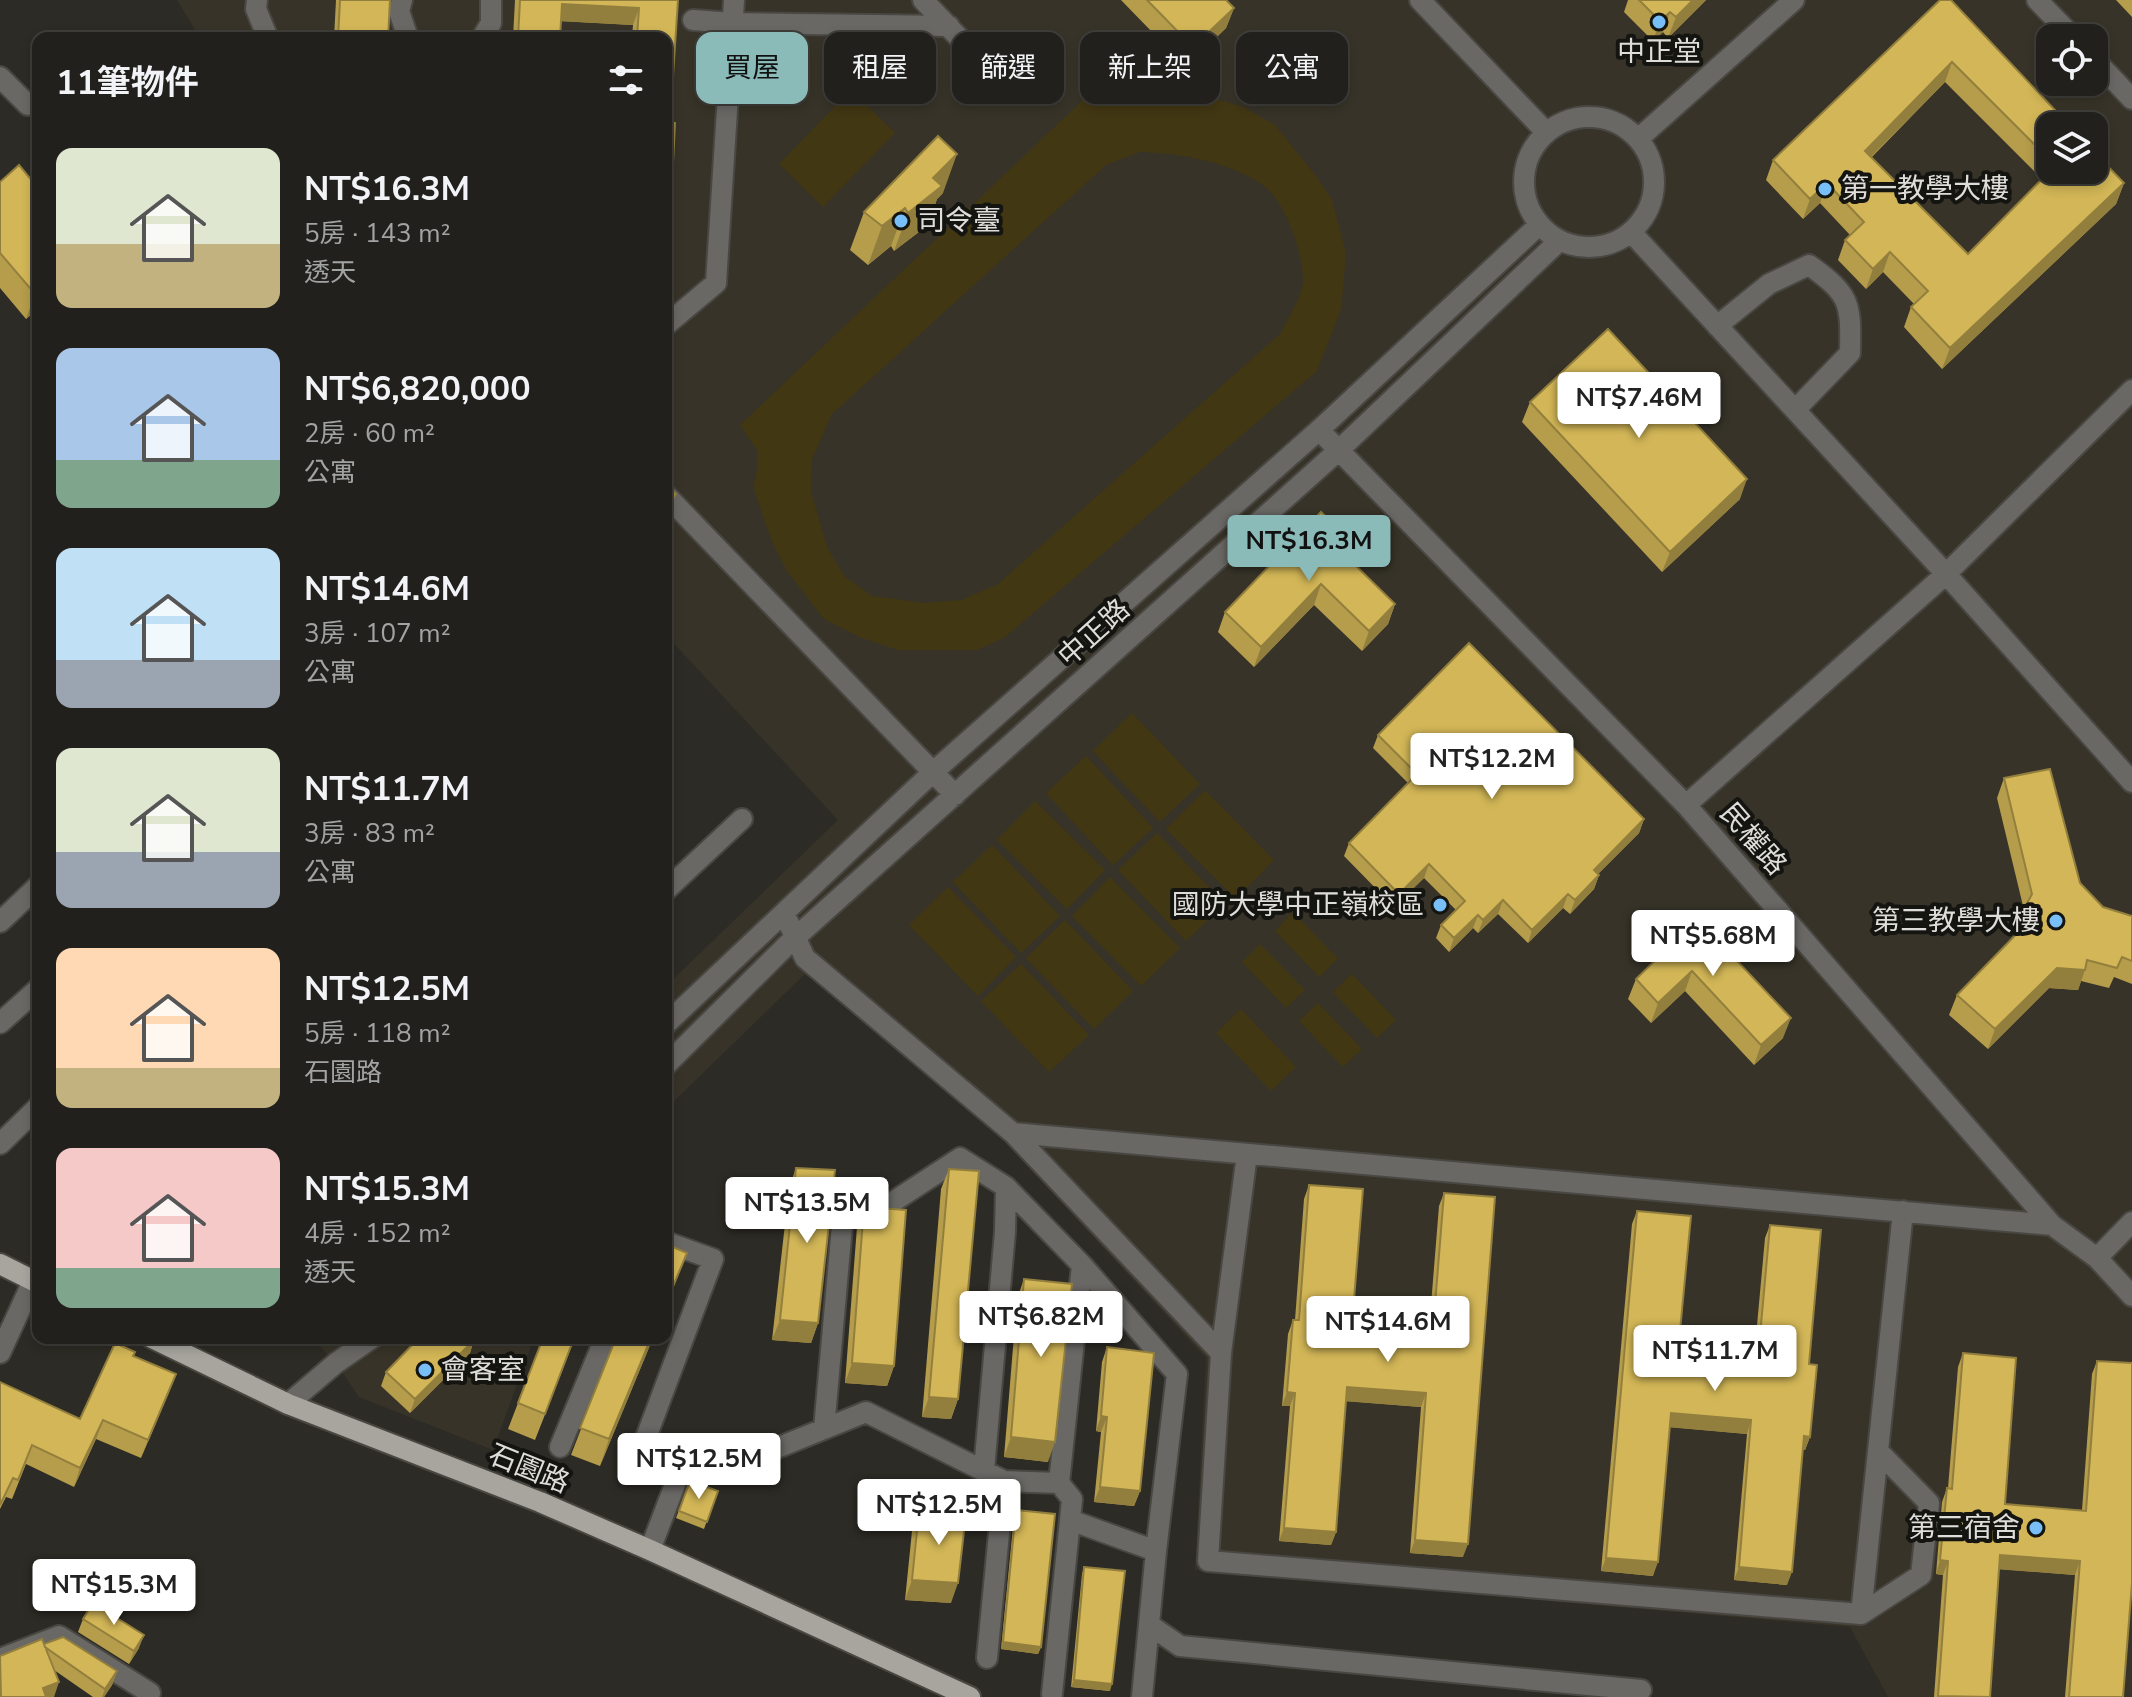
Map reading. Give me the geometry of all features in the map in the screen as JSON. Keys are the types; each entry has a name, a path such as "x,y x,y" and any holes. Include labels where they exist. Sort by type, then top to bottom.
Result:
{"main road":[{"path":"0,1264 32,1280"},
{"name":"石園路","path":"186,1344 288,1404 540,1502 970,1697"}],"street":[{"path":"257,0 256,9 266,32"},
{"path":"402,0 399,11 406,32"},
{"path":"486,32 491,23 491,0"},
{"path":"672,320 716,283 734,0"},
{"path":"923,0 955,32"},
{"path":"1420,0 1546,132"},
{"path":"1638,139 1794,0"},
{"path":"2037,0 2060,24"},
{"path":"693,20 949,26"},
{"path":"2108,74 2132,99"},
{"path":"0,77 28,105"},
{"path":"1583,117 1604,118 1623,126 1638,139 1649,157 1652,197 1644,216 1631,232 1615,242 1596,248 1577,247 1559,241 1539,225 1528,207 1523,187 1533,148 1546,132 1564,121 1583,117"},
{"name":"中正路","path":"672,1018 932,773 1319,430 1539,225"},
{"path":"1631,232 1946,574 2132,782"},
{"name":"中正路","path":"672,1059 787,945 1339,450 1559,241"},
{"path":"1717,326 1769,284 1809,265 1836,284 1851,310 1850,353 1795,410"},
{"path":"1686,805 1946,574 2132,390"},
{"name":"民權路","path":"1319,430 1686,805 2052,1225 2097,1258 2132,1296"},
{"path":"672,501 955,795"},
{"path":"672,884 742,819"},
{"path":"672,870 699,844"},
{"path":"0,922 32,892"},
{"path":"784,913 805,958 1013,1133 1221,1353"},
{"path":"0,1023 32,994"},
{"path":"0,1144 32,1113"},
{"path":"1013,1133 2052,1225"},
{"path":"1247,1154 1221,1353 1208,1561 1861,1614 1921,1575 1923,1561 1929,1503 1878,1451"},
{"path":"824,1429 843,1215 882,1209 960,1158 1006,1187 1082,1265 1177,1374 1142,1697"},
{"path":"984,1470 1005,1232 1006,1187"},
{"path":"1861,1614 1903,1211"},
{"path":"2097,1258 2132,1222"},
{"path":"672,1244 713,1259 638,1459 679,1474 715,1473 866,1412 1004,1481 1059,1483"},
{"path":"1052,1694 1072,1499 1059,1483 1082,1265"},
{"path":"0,1353 32,1290"},
{"path":"336,1363 350,1344"},
{"path":"288,1404 363,1344"},
{"path":"560,1447 603,1344"},
{"path":"650,1550 679,1474"},
{"path":"987,1658 1004,1481"},
{"path":"1070,1520 1156,1551"},
{"path":"1151,1626 1180,1646 1641,1690"},
{"path":"0,1659 59,1636 150,1693"}],"shaded area":[{"name":"國防大學中正嶺校區","path":"177,0 2132,0 2132,1697 1888,1697 1850,1627 1195,1570 1206,1358 1002,1139 808,971 672,1103 672,980 838,820 672,641 672,32 196,32"},
{"path":"1220,100 1245,108 1275,125 1332,200 1346,254 1341,309 1317,371 1004,638 977,650 898,650 859,637 824,619 787,571 772,542 753,487 757,450 740,425 1080,103 1220,104","holes":["1140,152 1187,157 1221,165 1251,178 1264,186 1280,204 1297,244 1303,271 1302,288 1281,333 998,584 961,600 925,603 872,596 844,576 827,547 811,491 812,460 831,415 1106,165"]},
{"path":"837,104 865,104 895,133 823,207 779,164"},
{"path":"1132,713 1200,784 1160,822 1093,751"},
{"path":"1086,756 1153,828 1113,865 1046,793"},
{"path":"1205,790 1274,860 1236,899 1166,829"},
{"path":"1035,801 1105,870 1067,909 997,840"},
{"path":"1157,833 1225,904 1186,941 1118,870"},
{"path":"992,845 1060,916 1021,953 953,882"},
{"path":"1110,877 1180,948 1141,986 1072,916"},
{"path":"948,887 1016,957 978,996 909,925"},
{"path":"1293,912 1338,959 1319,977 1275,931"},
{"path":"1065,920 1133,991 1094,1029 1026,958"},
{"path":"1260,944 1305,990 1286,1008 1242,962"},
{"path":"1021,964 1089,1035 1049,1072 981,1001"},
{"path":"1352,974 1396,1020 1377,1038 1333,992"},
{"path":"1318,1003 1362,1049 1343,1067 1299,1021"},
{"path":"1241,1009 1296,1067 1271,1091 1216,1033"},
{"path":"318,1344 532,1344 493,1450 359,1397 336,1363"}],"building":[{"path":"340,0 390,0 388,32 338,32"},
{"path":"520,0 678,0 672,92 672,32 637,32 639,8 562,4 560,32 518,32"},
{"path":"1147,0 1226,0 1234,8 1209,32 1178,32"},
{"path":"1639,0 1693,0 1676,17 1670,12 1660,21"},
{"name":"第一教學大樓","path":"1940,0 1951,0 2036,90 2036,96 2042,96 2057,112 2036,112 2036,146 1952,62 1865,151 1968,254 2037,184 2108,184 2108,166 2124,183 1950,348 1911,307 1928,291 1890,252 1873,269 1845,240 1864,222 1827,183 1810,199 1773,160"},
{"path":"672,122 675,123 672,183"},
{"path":"938,136 957,154 933,178 942,186 908,213 905,208 882,226 864,212"},
{"path":"19,165 32,181 32,290 0,253 0,182"},
{"path":"1608,329 1747,479 1670,552 1530,402"},
{"path":"1321,512 1359,549 1349,559 1395,604 1369,631 1321,584 1261,647 1225,612"},
{"path":"1469,643 1644,819 1594,870 1599,875 1575,900 1568,894 1532,930 1503,900 1483,920 1478,915 1454,938 1441,925 1465,901 1429,864 1399,894 1349,843 1417,774 1378,735"},
{"name":"第三教學大樓","path":"2050,769 2080,883 2103,907 2132,916 2132,961 2122,957 2117,968 2087,960 2085,970 2057,968 1995,1029 1957,995 2033,917 2024,909 2032,894 2004,778"},
{"path":"1691,912 1791,1018 1761,1045 1692,971 1658,1003 1636,979 1668,948 1661,940"},
{"path":"796,1168 835,1170 818,1323 780,1320"},
{"path":"949,1169 979,1171 958,1399 929,1397"},
{"path":"1309,1185 1363,1189 1351,1336 1432,1342 1444,1193 1495,1197 1468,1544 1415,1540 1426,1393 1347,1387 1336,1532 1284,1528 1295,1393 1287,1392 1293,1320 1299,1320"},
{"path":"864,1207 906,1210 894,1366 852,1363"},
{"path":"1637,1211 1691,1216 1677,1362 1757,1369 1770,1225 1821,1230 1809,1364 1817,1365 1810,1437 1804,1436 1792,1572 1739,1567 1751,1420 1671,1413 1658,1562 1606,1558"},
{"path":"672,1247 687,1253 672,1289"},
{"path":"1024,1279 1072,1284 1055,1442 1011,1437"},
{"path":"115,1344 135,1352 133,1356 176,1374 148,1440 103,1420 80,1468 32,1445 18,1480 13,1478 0,1505 0,1382 80,1419"},
{"name":"會客室","path":"413,1344 470,1344 415,1399 386,1372"},
{"path":"541,1344 572,1344 545,1414 518,1403"},
{"path":"614,1344 649,1344 609,1439 580,1428"},
{"path":"1107,1347 1154,1353 1140,1491 1100,1487 1107,1417 1101,1416"},
{"name":"第三宿舍","path":"1963,1353 2016,1358 2005,1504 2086,1511 2097,1361 2132,1363 2132,1583 2123,1697 2069,1697 2080,1561 2000,1555 1990,1697 1938,1696 1948,1561 1940,1560 1947,1488 1952,1489"},
{"path":"690,1481 718,1491 707,1522 679,1511"},
{"path":"1016,1510 1055,1514 1041,1647 1003,1642"},
{"path":"919,1511 966,1514 958,1583 912,1580"},
{"path":"1084,1567 1125,1571 1112,1684 1074,1680"},
{"path":"93,1603 144,1635 134,1651 83,1619"},
{"path":"63,1637 117,1671 105,1689 45,1647 44,1644"},
{"path":"42,1639 59,1682 43,1688 46,1697 1,1697 0,1656"}],"place":[{"name":"中正堂","path":"1659,22"},
{"name":"第一教學大樓","path":"1825,189"},
{"name":"司令臺","path":"901,221"},
{"name":"國防大學中正嶺校區","path":"1440,905"},
{"name":"第三教學大樓","path":"2056,921"},
{"name":"會客室","path":"425,1370"},
{"name":"第三宿舍","path":"2036,1528"}]}
